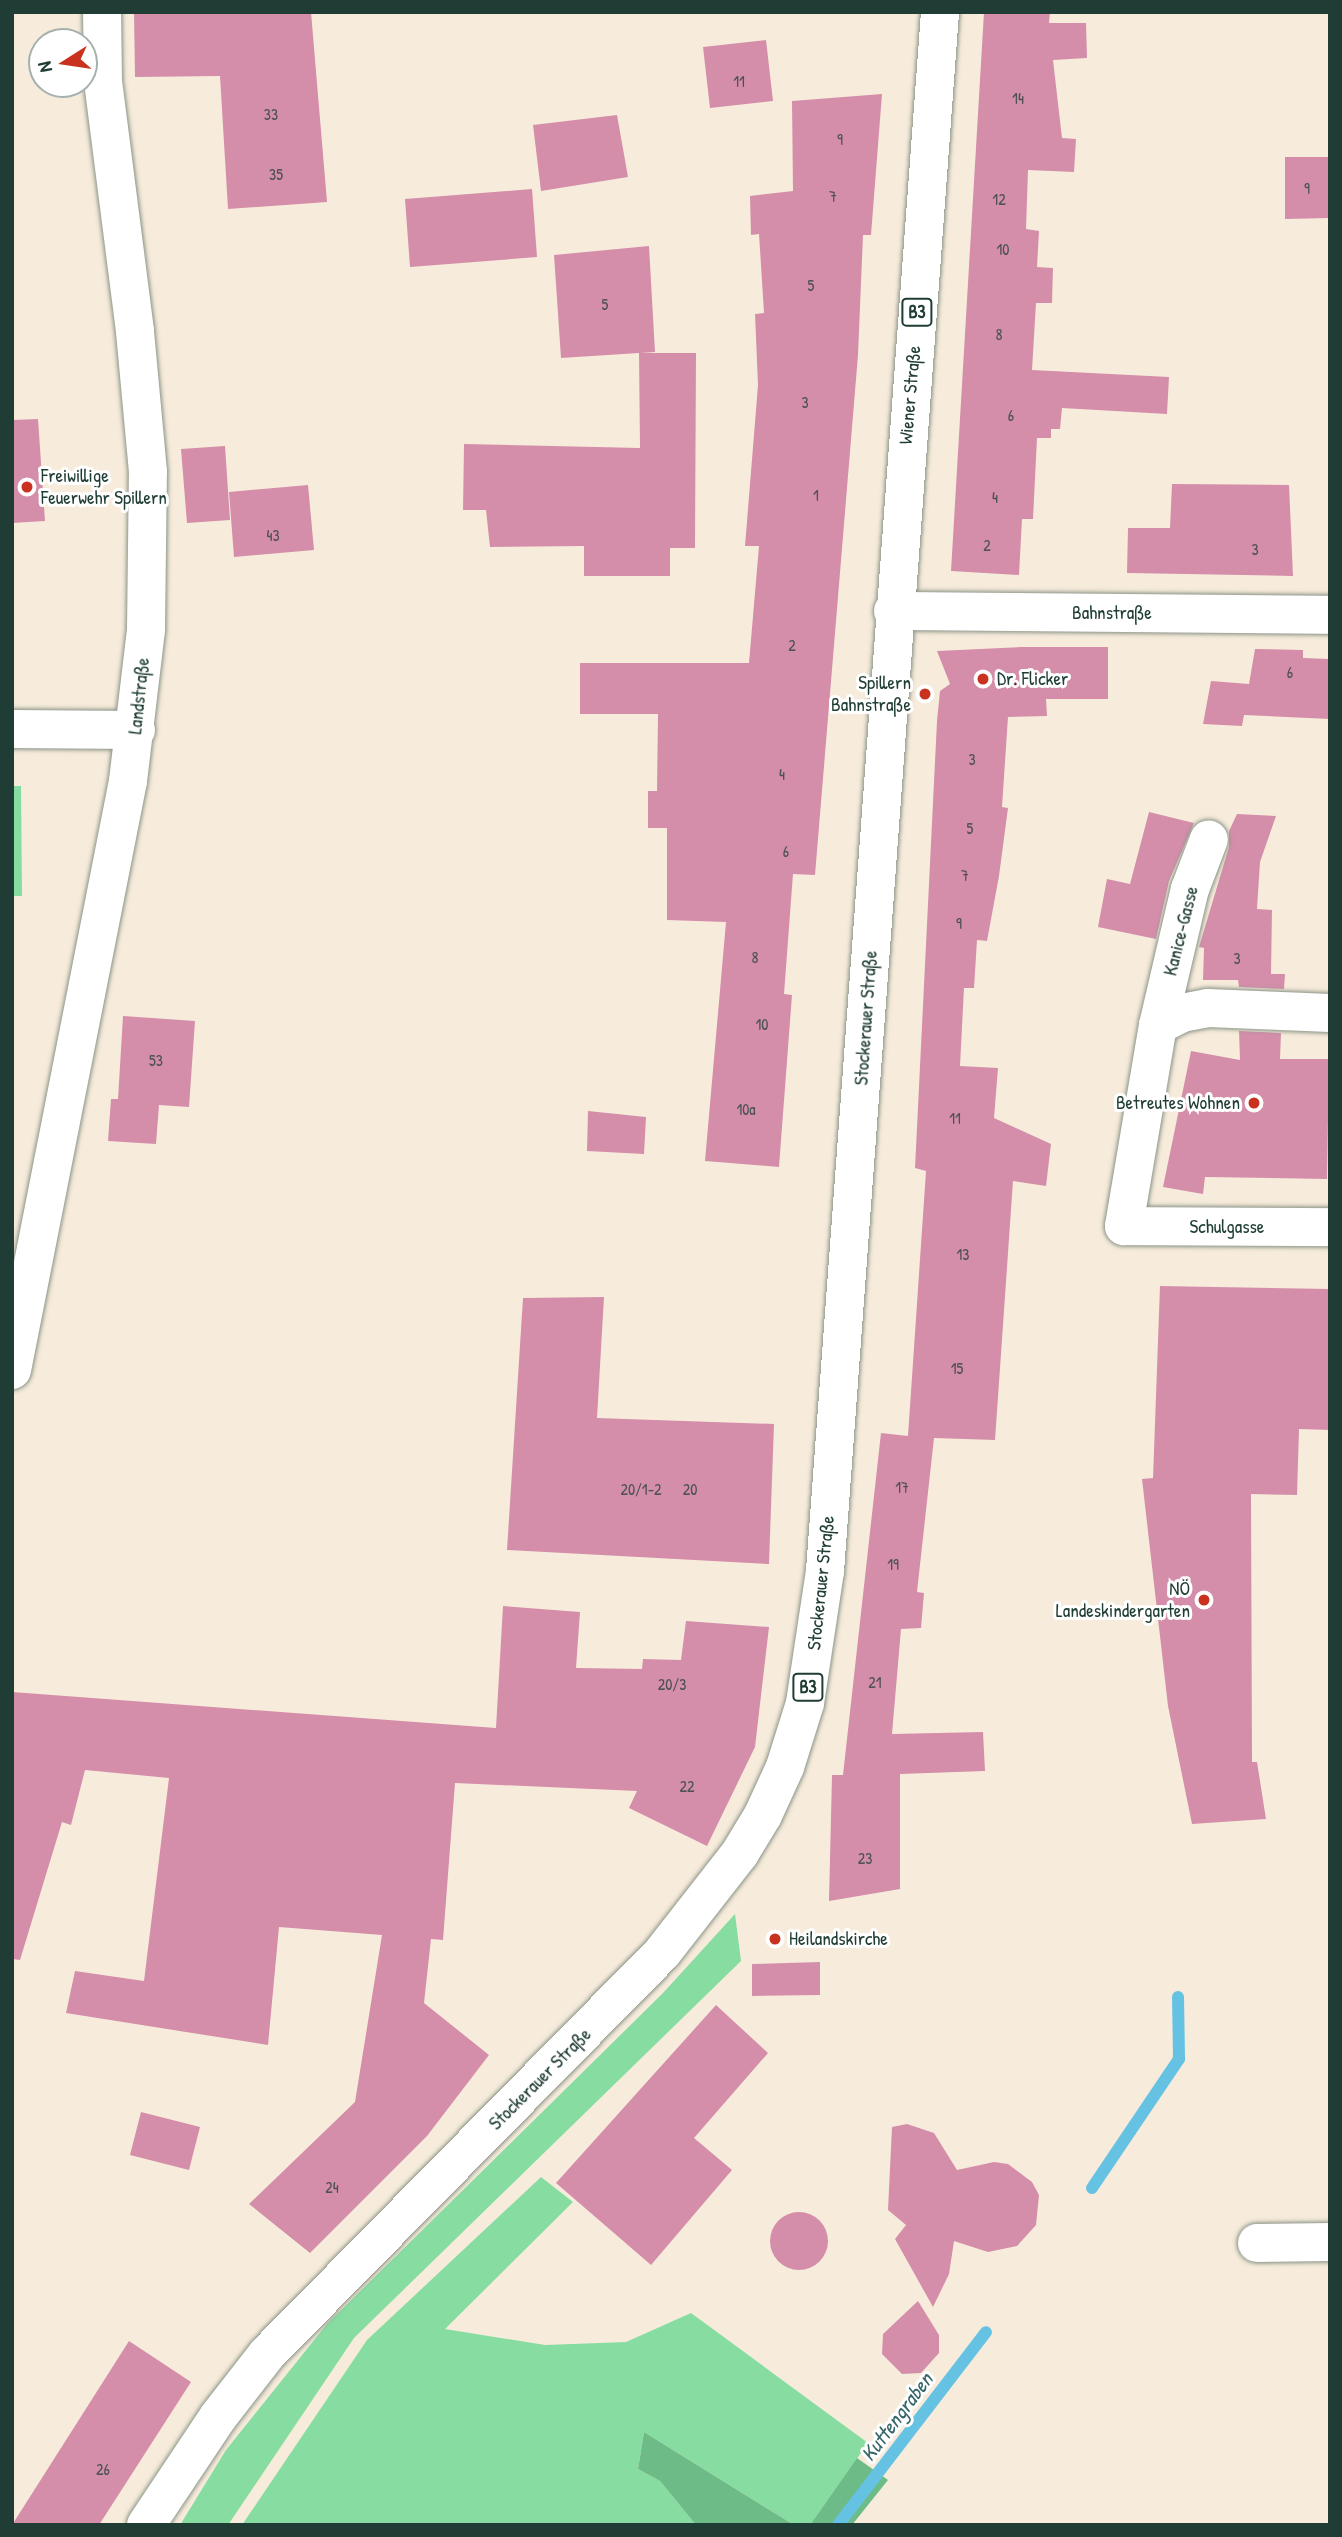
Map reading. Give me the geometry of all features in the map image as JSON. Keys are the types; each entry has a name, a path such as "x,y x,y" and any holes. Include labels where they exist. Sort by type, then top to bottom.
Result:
{"street":[{"name":"Landstraße","path":"12,1370 136,730 146,629 148,472 135,331 103,81 102,12"},
{"name":"Wiener Straße","path":"894,611 940,12"},
{"name":"Bahnstraße","path":"894,611 1330,615"},
{"name":"Stockerauer Straße","path":"146,2525 218,2417 267,2354 662,1953 740,1853 785,1767 805,1703 825,1571 894,611"},
{"path":"12,729 136,730"},
{"name":"Kanice-Gasse","path":"1124,1226 1158,1025 1190,889 1209,839"},
{"path":"1158,1025 1182,1013 1208,1008 1330,1013"},
{"name":"Schulgasse","path":"1124,1226 1330,1227"},
{"path":"1257,2242 1330,2242"}],"green space":[{"path":"12,786 21,786 22,896 12,896"},
{"path":"735,1914 741,1961 354,2338 228,2525 180,2525 226,2450 327,2324 663,1993"},
{"path":"541,2177 573,2202 445,2329 545,2345 626,2342 691,2313 868,2443 810,2525 794,2525 644,2432 638,2469 660,2481 696,2525 242,2525 367,2340"},
{"path":"644,2432 794,2525 696,2525 660,2481 638,2469"},
{"path":"857,2458 888,2480 852,2525 810,2525"}],"building":[{"path":"134,12 311,12 327,202 228,209 220,76 135,77"},
{"path":"984,12 1050,12 1049,23 1086,23 1087,58 1053,60 1062,138 1076,139 1074,172 1028,170 1026,229 1039,231 1037,267 1053,268 1052,303 1036,303 1032,370 1169,377 1167,414 1062,408 1060,429 1051,429 1051,438 1037,438 1033,519 1022,519 1019,575 951,571"},
{"path":"766,40 773,101 710,108 703,47"},
{"path":"882,94 871,235 863,235 858,355 815,875 793,874 784,994 792,995 779,1167 705,1161 726,922 667,920 667,828 648,828 648,791 657,791 658,714 580,714 580,663 749,663 759,546 745,546 758,385 755,314 764,313 759,234 751,235 750,196 793,191 792,101"},
{"path":"617,115 628,177 541,191 533,125"},
{"path":"1285,157 1330,157 1330,218 1285,219"},
{"path":"532,189 537,257 410,267 405,199"},
{"path":"649,246 655,352 641,353 696,353 695,548 670,548 670,576 584,576 584,546 490,547 486,510 463,510 464,444 640,448 639,353 561,358 554,255"},
{"name":"Freiwillige Feuerwehr Spillern","path":"38,419 45,521 12,523 12,420"},
{"path":"225,446 230,520 187,523 181,449"},
{"path":"1172,484 1289,485 1293,576 1127,573 1128,528 1170,528"},
{"path":"308,485 314,550 234,557 229,492"},
{"path":"1108,647 1108,699 1046,699 1047,716 1008,717 1002,807 1008,808 999,876 987,941 977,940 974,988 964,988 960,1066 998,1068 994,1118 1051,1144 1046,1186 1013,1181 995,1440 934,1438 917,1592 924,1593 921,1628 901,1629 892,1734 983,1732 985,1771 900,1774 900,1889 829,1901 832,1775 843,1775 881,1433 908,1436 926,1171 915,1168 937,721 940,691 950,684 937,651"},
{"path":"1255,649 1303,650 1303,658 1330,659 1330,719 1244,715 1242,726 1203,724 1211,681 1249,684"},
{"path":"1149,812 1194,823 1169,881 1156,939 1098,927 1107,879 1130,884"},
{"path":"1237,814 1276,816 1260,862 1257,909 1272,910 1271,974 1285,974 1284,989 1239,987 1238,980 1203,980 1204,948 1199,947 1229,847 1229,831"},
{"path":"123,1016 195,1021 189,1107 159,1105 156,1144 108,1141 111,1099 118,1099"},
{"name":"Betreutes Wohnen","path":"1239,1031 1281,1033 1280,1059 1329,1059 1327,1179 1205,1177 1203,1194 1163,1187 1191,1051 1240,1060"},
{"path":"588,1111 646,1117 644,1154 587,1151"},
{"name":"NÖ Landeskindergarten","path":"1160,1286 1330,1289 1330,1430 1299,1429 1297,1495 1251,1494 1252,1762 1257,1762 1266,1819 1192,1824 1168,1706 1142,1479 1153,1478"},
{"path":"604,1297 597,1418 774,1424 769,1564 507,1550 523,1298"},
{"path":"503,1606 580,1612 576,1668 642,1669 643,1659 681,1660 686,1621 769,1627 755,1747 707,1846 629,1808 637,1791 455,1783 443,1940 431,1939 424,2003 489,2055 427,2136 310,2253 249,2204 355,2102 382,1935 279,1927 268,2045 66,2013 75,1971 144,1981 169,1778 85,1770 71,1825 62,1822 20,1960 12,1959 12,1692 496,1728"},
{"path":"820,1962 820,1995 752,1996 752,1964"},
{"path":"716,2005 768,2053 694,2138 732,2170 651,2265 556,2183"},
{"path":"141,2112 200,2127 189,2170 130,2155"},
{"path":"907,2124 934,2133 957,2170 994,2162 1008,2164 1032,2182 1039,2195 1036,2225 1017,2246 988,2252 954,2241 949,2274 933,2307 895,2239 906,2225 888,2210 892,2127"},
{"path":"799,2212 820,2220 828,2241 820,2262 799,2270 778,2262 770,2241 778,2220"},
{"path":"918,2301 939,2335 939,2353 921,2373 902,2374 882,2354 883,2334"},
{"path":"129,2341 191,2382 99,2525 12,2525"}],"waterway":[{"name":"Kuttengraben","path":"1092,2188 1179,2059 1178,1997"},
{"name":"Kuttengraben","path":"838,2525 986,2332"}],"place":[{"name":"Freiwillige Feuerwehr Spillern","path":"27,487"},
{"name":"Dr. Flicker","path":"983,679"},
{"name":"Spillern Bahnstraße","path":"925,694"},
{"name":"Betreutes Wohnen","path":"1254,1103"},
{"name":"NÖ Landeskindergarten","path":"1204,1600"},
{"name":"Heilandskirche","path":"775,1939"}]}
